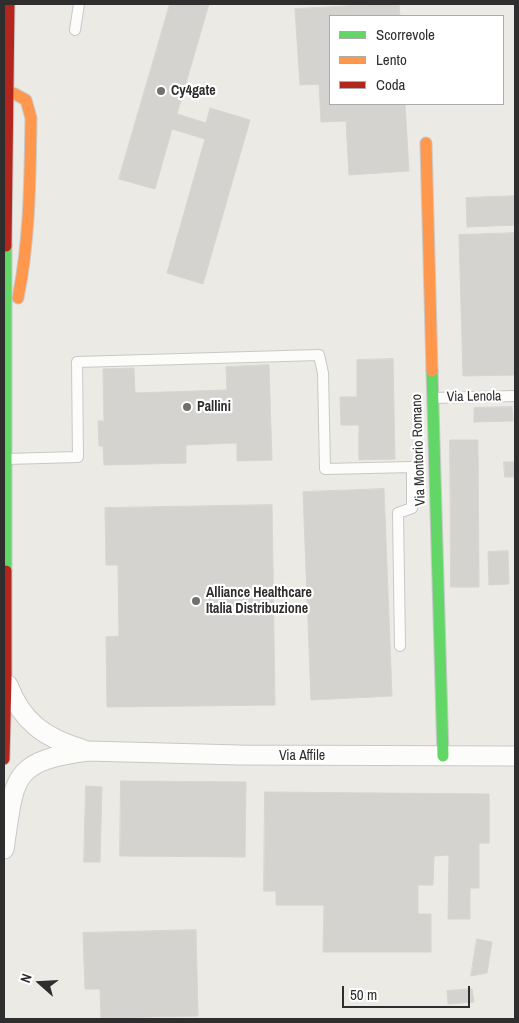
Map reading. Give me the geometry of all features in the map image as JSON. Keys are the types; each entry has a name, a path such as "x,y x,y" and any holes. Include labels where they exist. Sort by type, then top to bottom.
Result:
{"main road":[{"path":"4,758 6,678 6,93 9,4"},
{"path":"5,340 17,300 25,258 31,118 26,100 21,96 6,93"},
{"name":"Via Montorio Romano","path":"426,143 443,756"}],"street":[{"name":"Via Affile","path":"6,678 20,708 33,725 56,740 88,751"},
{"name":"Via Affile","path":"4,849 13,793 20,776 33,765 45,759 64,754 88,751 240,756 515,756"}],"lane":[{"path":"74,30 79,4"},
{"path":"5,460 78,457 77,362 319,356 322,373 325,469 412,467 412,508 398,513 400,646"},
{"name":"Via Lenola","path":"433,398 515,396"}],"building":[{"path":"170,4 209,4 177,114 206,123 210,108 250,120 203,284 167,273 205,139 172,129 155,189 119,179"},
{"path":"399,4 400,15 329,15 329,105 405,105 409,171 349,175 346,121 321,122 319,84 300,85 295,9"},
{"path":"515,196 515,225 467,227 466,198"},
{"path":"515,233 515,375 463,376 459,235"},
{"path":"393,359 395,459 359,460 359,425 341,425 340,397 357,397 357,360"},
{"name":"Pallini","path":"269,365 272,460 237,461 237,443 186,445 186,463 104,465 103,446 99,446 98,421 104,421 103,369 134,368 135,393 227,390 226,367"},
{"path":"512,407 513,421 474,422 474,408"},
{"path":"450,440 478,440 479,587 451,587"},
{"path":"504,462 515,462 515,477 505,477"},
{"path":"384,489 392,696 311,700 303,492"},
{"name":"Alliance Healthcare Italia Distribuzione","path":"272,505 275,705 107,707 106,637 119,636 118,565 106,565 105,508"},
{"path":"508,551 509,584 489,585 488,552"},
{"path":"121,781 246,782 245,857 120,856"},
{"path":"86,786 102,787 100,862 84,862"},
{"path":"265,792 489,794 489,843 479,843 479,888 470,888 470,919 448,919 449,855 434,856 433,885 418,885 418,914 431,914 431,952 323,952 324,905 276,905 276,891 264,891"},
{"path":"196,930 198,1016 101,1018 100,989 85,989 83,933"},
{"path":"477,939 492,942 487,973 471,976"},
{"path":"472,989 474,1002 448,1004 447,991"}],"traffic: fast":[{"path":"6,246 6,571"},
{"path":"432,371 443,756"}],"traffic: slow":[{"path":"4,92 15,94 26,100 31,118 27,231 18,298"},
{"path":"426,143 432,371"}],"traffic: jam":[{"path":"6,246 9,4"},
{"path":"4,759 6,571"}],"place":[{"name":"Cy4gate","path":"161,91"},
{"name":"Pallini","path":"187,407"},
{"name":"Alliance Healthcare Italia Distribuzione","path":"196,601"}]}
